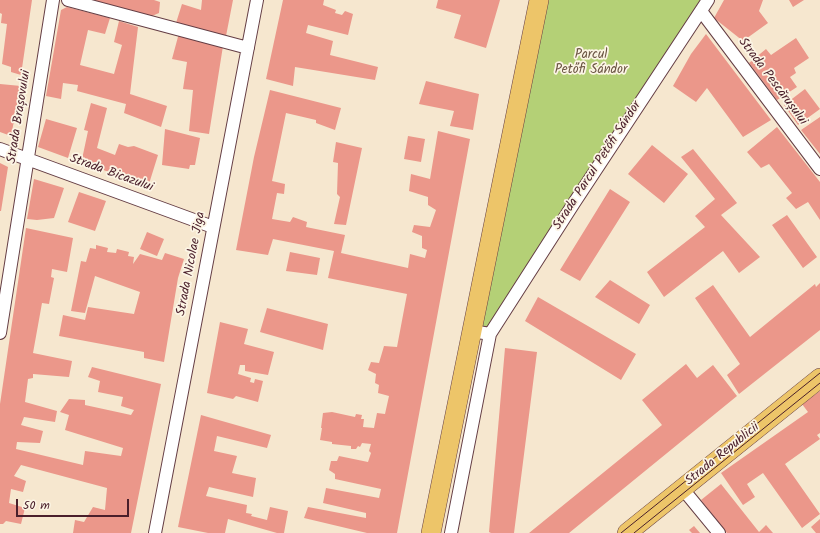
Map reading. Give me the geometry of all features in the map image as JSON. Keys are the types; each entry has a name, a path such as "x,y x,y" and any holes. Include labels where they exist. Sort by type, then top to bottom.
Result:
{"main road":[{"path":"431,533 539,0"},
{"name":"Strada Republicii","path":"627,533 820,378"}],"street":[{"name":"Strada Brașovului","path":"0,333 53,0"},
{"path":"68,0 248,48"},
{"name":"Strada Nicolae Jiga","path":"155,533 257,0"},
{"name":"Strada Parcul Petőfi Sándor","path":"451,533 490,334 574,203 708,0"},
{"name":"Strada Pescărușului","path":"701,11 820,169"},
{"name":"Strada Bicazului","path":"0,148 213,226"},
{"path":"472,331 490,334"},
{"path":"682,488 719,533"}],"green space":[{"name":"Parcul Petőfi Sándor","path":"539,0 708,0 490,334 472,331"}],"building":[{"path":"0,0 32,0 21,75 11,72 11,67 2,64 7,24 1,23 2,14 0,13"},
{"path":"93,0 154,0 160,2 159,13 152,16"},
{"path":"202,0 233,0 226,36 176,23 182,4 201,10"},
{"path":"283,0 324,0 323,5 336,10 335,13 342,15 345,11 353,14 348,35 308,25 306,33 333,41 330,55 378,67 375,80 295,67 293,86 266,79"},
{"path":"438,0 500,0 486,48 454,38 461,15 436,8"},
{"path":"724,0 763,0 759,11 768,23 743,41 714,18"},
{"path":"789,0 804,0 793,7"},
{"path":"67,7 110,18 105,34 88,30 80,65 114,74 122,45 114,42 119,21 138,27 130,94 167,106 161,127 124,113 126,104 77,91 78,85 63,83 61,99 46,96 61,10"},
{"path":"179,33 223,46 209,134 189,131 193,90 183,89 187,62 172,59"},
{"path":"706,34 771,120 743,137 707,88 696,102 673,86 691,54"},
{"path":"796,38 809,58 794,68 796,73 790,77 797,87 777,100 749,63 766,49 771,55"},
{"path":"426,81 479,94 473,130 450,126 454,111 419,104"},
{"path":"0,84 21,86 11,136 0,132"},
{"path":"805,89 820,109 798,125 784,105"},
{"path":"270,90 341,108 335,130 316,123 316,120 286,113 272,181 285,184 284,194 277,193 272,219 290,222 293,217 307,222 306,227 345,235 341,253 408,268 410,254 425,258 427,250 422,248 422,236 412,232 414,225 430,227 436,210 428,205 428,197 409,191 411,174 430,179 438,131 470,139 397,533 367,533 304,518 308,507 366,518 366,513 323,503 326,488 379,498 381,489 335,479 335,474 329,470 331,461 337,461 339,456 368,462 371,453 369,451 371,444 362,443 360,447 358,446 356,449 351,449 351,446 332,444 332,442 320,440 323,413 332,412 355,417 356,414 362,415 361,419 364,419 363,427 374,428 377,413 385,414 389,396 378,393 379,385 375,383 376,374 368,370 371,362 379,363 384,346 397,347 407,294 328,278 334,251 273,239 268,255 236,250 254,157"},
{"path":"91,103 107,108 97,148 115,155 119,144 128,147 134,146 158,155 148,187 93,166 81,164 88,131 84,130"},
{"path":"820,117 820,154 801,130"},
{"path":"46,119 77,128 68,158 38,147"},
{"path":"777,127 820,182 820,220 808,202 796,209 786,198 792,193 769,164 761,168 747,152"},
{"path":"165,129 200,138 195,165 190,165 189,169 162,165"},
{"path":"408,136 425,139 421,162 404,159"},
{"path":"336,142 362,148 346,225 334,224 340,197 337,194 338,163 333,162"},
{"path":"652,145 688,174 664,203 628,174"},
{"path":"693,149 737,203 721,215 760,257 739,273 723,251 664,297 647,272 705,227 695,216 715,199 681,157"},
{"path":"0,163 8,167 1,211 0,211"},
{"path":"34,179 64,188 54,218 37,220 27,219"},
{"path":"610,189 630,202 580,281 560,270"},
{"path":"79,192 106,201 95,231 68,222"},
{"path":"787,215 817,257 803,268 772,225"},
{"path":"26,228 73,238 67,272 52,269 51,277 54,278 49,304 42,303 33,353 72,361 69,377 33,374 33,378 28,379 25,402 57,411 55,422 24,417 21,425 43,431 40,443 17,442 16,449 83,465 85,451 121,456 123,448 65,430 69,415 60,412 69,399 85,400 85,405 131,415 134,410 121,406 123,397 98,392 100,381 88,377 92,367 161,384 131,533 73,533 75,520 84,522 93,507 105,510 107,488 21,465 14,476 26,481 23,492 11,489 9,503 25,508 21,524 6,521 3,524 0,524 0,404"},
{"path":"147,232 164,239 157,256 140,249"},
{"path":"96,245 108,248 107,252 116,253 117,249 129,252 128,256 134,257 133,264 140,254 162,260 165,253 184,259 178,278 164,362 144,358 144,352 59,336 63,315 85,320 88,307 134,314 140,292 95,276 85,313 71,311 81,261 86,262 90,248 96,249"},
{"path":"290,252 320,258 317,275 286,271"},
{"path":"610,280 650,305 639,324 595,297"},
{"path":"820,283 820,330 739,394 727,375 740,364 695,298 713,285 750,337 815,284 816,287"},
{"path":"538,297 636,354 621,380 525,321"},
{"path":"267,308 328,324 323,350 260,332"},
{"path":"220,322 248,329 244,344 274,352 268,375 245,371 245,365 240,365 238,374 251,378 250,382 254,383 255,379 263,381 258,402 236,396 233,399 207,393"},
{"path":"505,348 537,352 514,533 491,533 489,532"},
{"path":"686,364 697,378 713,365 737,396 569,533 529,533 662,425 642,400"},
{"path":"820,391 820,433 817,435 820,439 785,464 820,514 802,528 763,473 747,484 755,497 743,505 721,473 808,412 802,404"},
{"path":"201,415 271,435 267,448 217,436 214,451 237,456 232,473 256,478 253,497 209,487 206,496 247,505 246,513 252,514 251,516 267,520 270,507 288,511 284,533 277,533 228,519 225,533 208,533 178,527"},
{"path":"721,484 759,532 766,525 773,533 727,533 701,500"},
{"path":"820,519 820,533 816,533 811,527"},
{"path":"694,526 700,533 692,533 689,530"}],"tram line":[{"path":"621,533 820,373"},
{"path":"634,533 820,383"}]}
